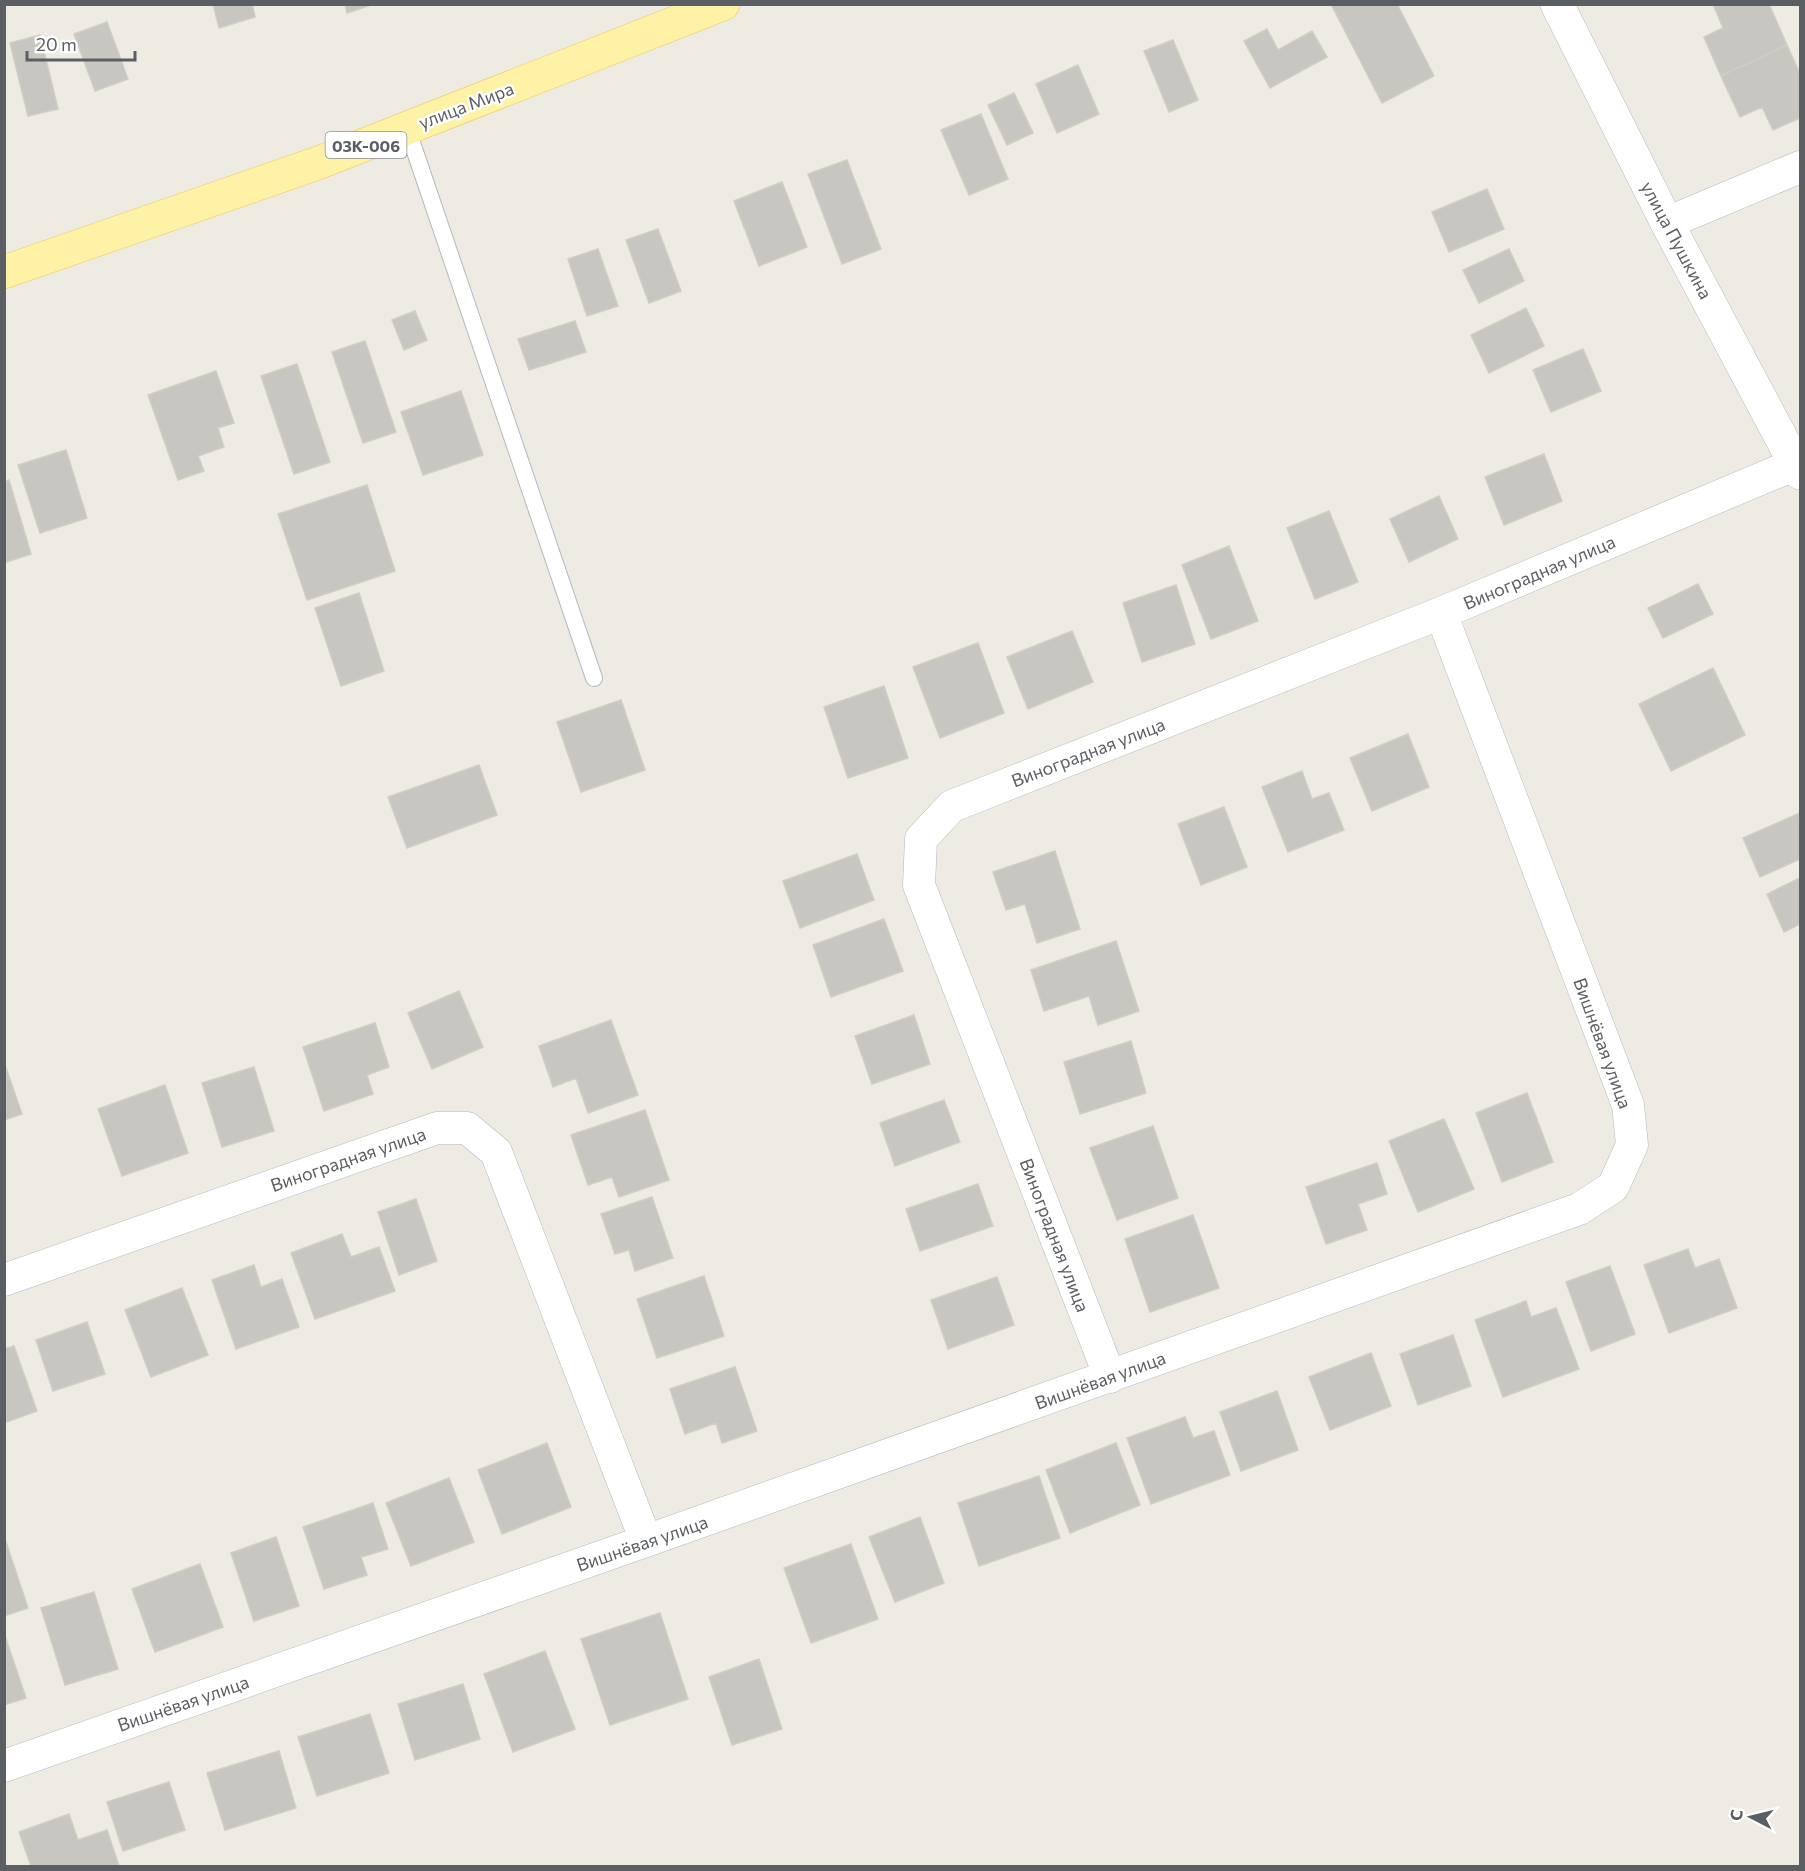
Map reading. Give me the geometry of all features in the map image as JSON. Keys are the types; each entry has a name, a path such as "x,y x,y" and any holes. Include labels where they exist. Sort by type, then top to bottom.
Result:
{"main road":[{"name":"улица Мира","path":"4,272 318,164 723,4"}],"street":[{"name":"улица Пушкина","path":"1557,4 1667,223 1798,469"},
{"path":"1667,223 1800,167"},
{"name":"Виноградная улица","path":"1110,1377 919,885 921,839 952,806 1798,469"},
{"name":"Вишнёвая улица","path":"4,1766 1580,1209 1613,1186 1632,1145 1628,1104 1441,613"},
{"name":"Виноградная улица","path":"4,1280 437,1128 467,1128 496,1152 646,1541"}],"lane":[{"path":"407,129 594,678"}],"building":[{"path":"213,4 252,4 255,17 219,28"},
{"path":"345,4 374,4 347,13"},
{"path":"1331,4 1397,4 1434,76 1382,103"},
{"path":"1713,4 1769,4 1787,45 1721,76 1704,37 1723,28"},
{"path":"107,22 128,79 95,91 74,34"},
{"path":"1267,29 1278,50 1312,31 1327,57 1270,88 1244,41"},
{"path":"40,35 58,109 28,116 10,43"},
{"path":"1173,40 1198,100 1169,112 1144,51"},
{"path":"1787,45 1800,74 1800,118 1773,130 1762,107 1740,117 1721,76"},
{"path":"1078,65 1099,114 1057,133 1036,84"},
{"path":"1014,93 1033,133 1007,145 988,105"},
{"path":"981,114 1008,179 969,195 941,130"},
{"path":"847,160 881,249 842,264 808,174"},
{"path":"782,182 807,247 759,266 734,201"},
{"path":"1487,189 1504,229 1449,252 1432,212"},
{"path":"658,229 681,291 649,303 626,240"},
{"path":"598,249 618,306 587,316 568,259"},
{"path":"1509,249 1524,281 1479,303 1463,270"},
{"path":"1526,308 1544,346 1489,373 1471,335"},
{"path":"415,311 427,340 404,350 392,320"},
{"path":"575,321 586,352 529,370 518,339"},
{"path":"365,341 396,432 363,443 332,352"},
{"path":"1583,349 1601,391 1551,412 1533,370"},
{"path":"297,364 330,462 294,474 261,376"},
{"path":"216,371 234,423 218,428 224,447 198,456 204,471 178,480 148,395"},
{"path":"461,391 483,455 423,475 401,412"},
{"path":"66,450 87,518 40,533 18,465"},
{"path":"1544,454 1562,501 1504,525 1485,477"},
{"path":"9,480 31,554 4,563 4,482"},
{"path":"367,485 395,571 307,600 278,514"},
{"path":"1439,496 1458,539 1409,562 1390,519"},
{"path":"1329,511 1358,582 1315,599 1287,528"},
{"path":"1229,546 1258,621 1211,639 1182,565"},
{"path":"1698,584 1713,614 1663,638 1648,608"},
{"path":"1176,585 1195,644 1142,662 1123,603"},
{"path":"359,593 384,671 341,686 315,608"},
{"path":"1072,631 1093,682 1028,709 1007,657"},
{"path":"978,643 1004,713 940,738 913,667"},
{"path":"1713,668 1745,735 1671,771 1639,704"},
{"path":"884,686 908,758 848,778 824,707"},
{"path":"621,700 645,770 581,792 557,722"},
{"path":"1408,734 1429,787 1372,811 1350,758"},
{"path":"479,765 497,815 407,848 388,797"},
{"path":"1302,771 1312,799 1329,793 1344,830 1288,852 1262,787"},
{"path":"1224,807 1247,867 1201,885 1178,824"},
{"path":"1800,813 1800,859 1760,877 1743,838"},
{"path":"1055,851 1080,929 1037,943 1025,904 1006,910 993,872"},
{"path":"857,854 874,900 800,928 783,881"},
{"path":"1800,878 1800,924 1784,932 1767,894"},
{"path":"884,919 903,971 831,997 813,945"},
{"path":"1116,941 1139,1011 1098,1025 1089,996 1044,1011 1031,970"},
{"path":"459,991 483,1047 432,1069 408,1013"},
{"path":"914,1015 930,1064 872,1084 855,1036"},
{"path":"611,1020 638,1095 588,1113 576,1078 553,1087 539,1046"},
{"path":"375,1023 389,1067 367,1075 373,1094 324,1111 303,1047"},
{"path":"1131,1041 1146,1093 1080,1114 1064,1062"},
{"path":"4,1062 22,1114 4,1120"},
{"path":"254,1067 274,1131 222,1147 202,1083"},
{"path":"165,1085 188,1153 122,1176 98,1109"},
{"path":"1527,1093 1553,1162 1502,1182 1476,1113"},
{"path":"944,1100 960,1142 895,1166 880,1123"},
{"path":"645,1110 669,1180 619,1197 612,1177 588,1185 571,1135"},
{"path":"1444,1119 1474,1189 1418,1212 1389,1141"},
{"path":"1153,1126 1178,1198 1117,1220 1090,1148"},
{"path":"1377,1163 1387,1194 1358,1204 1367,1230 1326,1244 1306,1187"},
{"path":"978,1184 993,1226 920,1251 906,1209"},
{"path":"652,1197 673,1258 635,1271 629,1250 615,1254 601,1214"},
{"path":"416,1199 437,1261 399,1275 378,1212"},
{"path":"1193,1215 1219,1288 1150,1312 1125,1239"},
{"path":"342,1234 351,1257 379,1247 395,1291 315,1319 291,1253"},
{"path":"1688,1249 1695,1268 1719,1259 1737,1308 1669,1333 1644,1265"},
{"path":"254,1265 261,1287 282,1279 299,1327 236,1349 212,1280"},
{"path":"1610,1266 1635,1334 1591,1351 1566,1282"},
{"path":"704,1276 724,1336 657,1358 637,1299"},
{"path":"997,1277 1014,1325 948,1349 931,1300"},
{"path":"182,1288 208,1355 151,1377 125,1310"},
{"path":"1526,1301 1531,1317 1556,1308 1579,1369 1503,1397 1475,1320"},
{"path":"87,1322 105,1374 53,1391 36,1340"},
{"path":"1453,1335 1471,1386 1418,1405 1400,1354"},
{"path":"14,1346 37,1411 4,1423 4,1349"},
{"path":"1371,1353 1391,1406 1330,1430 1309,1377"},
{"path":"735,1367 757,1431 722,1443 716,1423 685,1434 670,1389"},
{"path":"1277,1391 1298,1450 1241,1471 1220,1412"},
{"path":"1185,1417 1193,1438 1214,1431 1230,1475 1151,1504 1127,1438"},
{"path":"547,1443 571,1507 502,1534 478,1470"},
{"path":"1116,1443 1140,1505 1070,1533 1046,1470"},
{"path":"1039,1476 1060,1538 979,1566 958,1503"},
{"path":"449,1478 474,1542 411,1566 386,1503"},
{"path":"373,1503 388,1549 361,1557 367,1575 324,1589 303,1527"},
{"path":"920,1517 944,1583 895,1602 869,1537"},
{"path":"4,1536 28,1608 4,1616"},
{"path":"276,1537 299,1606 254,1621 231,1553"},
{"path":"851,1544 878,1619 811,1643 784,1568"},
{"path":"200,1564 223,1627 155,1652 132,1589"},
{"path":"94,1592 118,1669 65,1685 41,1608"},
{"path":"660,1613 688,1699 610,1725 581,1639"},
{"path":"4,1633 26,1698 4,1705"},
{"path":"545,1651 575,1729 513,1752 484,1674"},
{"path":"759,1659 782,1729 732,1745 709,1677"},
{"path":"463,1684 480,1739 415,1760 398,1704"},
{"path":"370,1714 389,1773 317,1796 298,1737"},
{"path":"279,1751 296,1808 225,1830 207,1773"},
{"path":"169,1782 185,1830 123,1851 107,1802"},
{"path":"69,1814 78,1840 107,1830 119,1866 31,1866 19,1832"}]}
